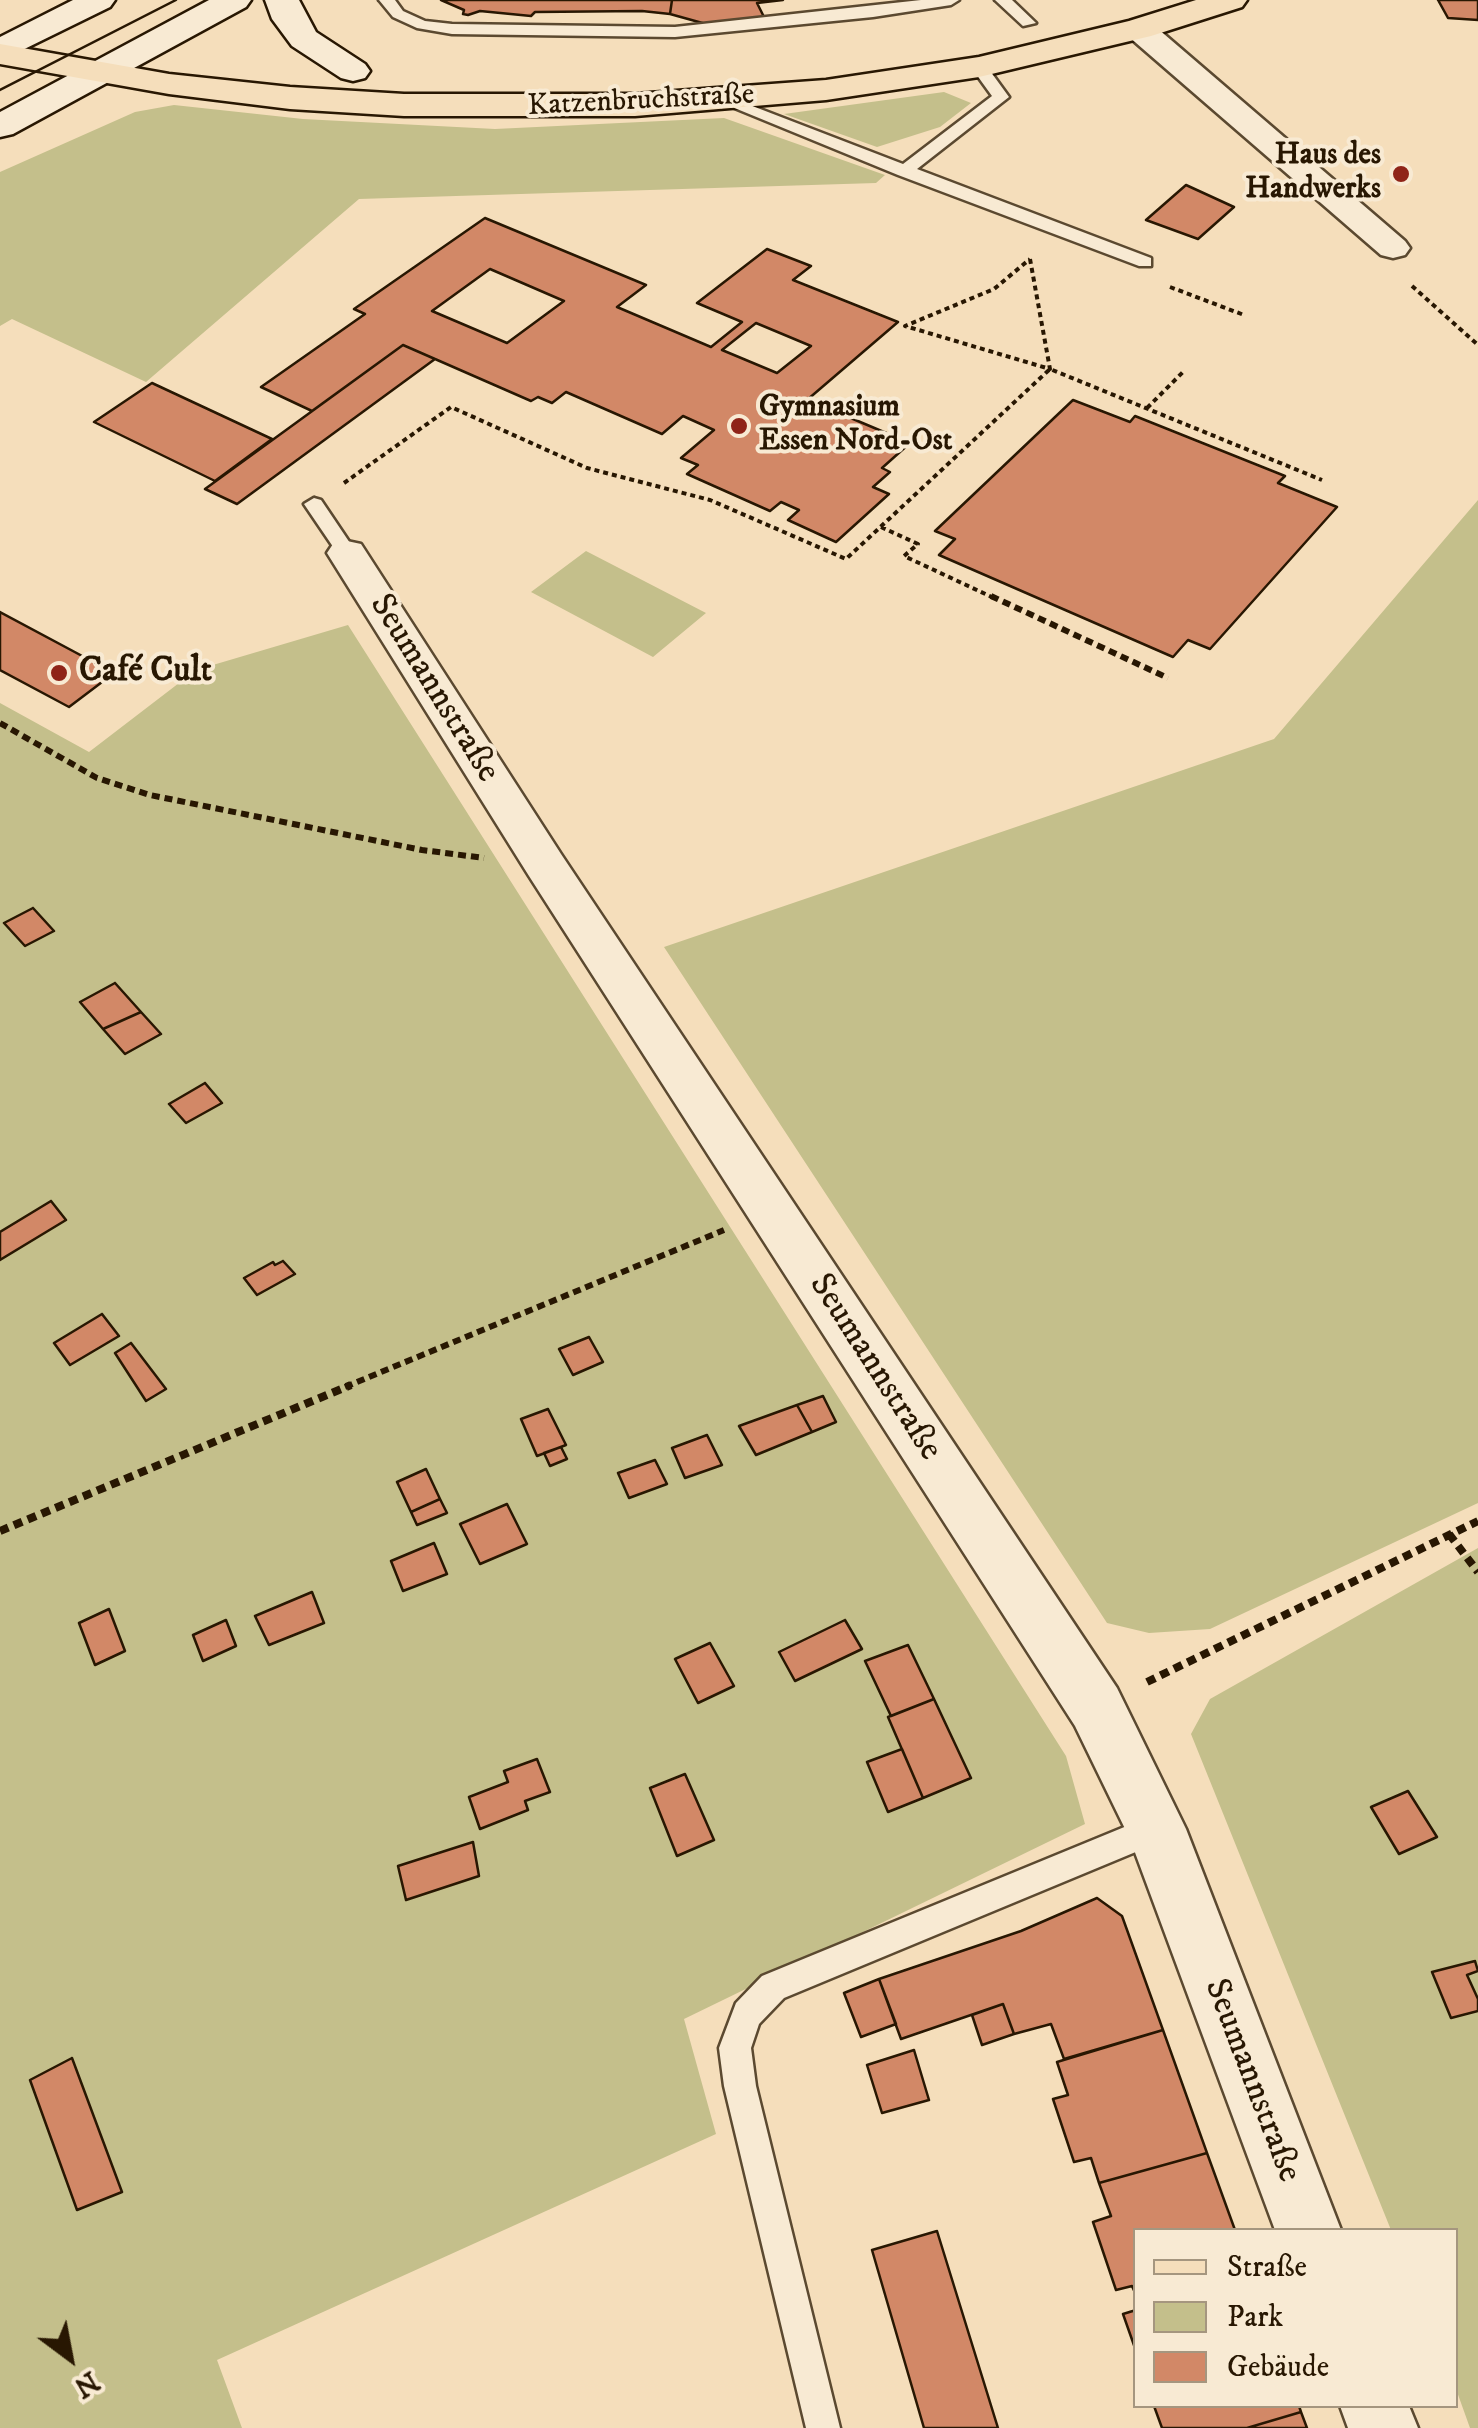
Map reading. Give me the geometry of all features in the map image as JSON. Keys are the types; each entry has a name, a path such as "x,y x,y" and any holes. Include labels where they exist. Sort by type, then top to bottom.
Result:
{"main road":[{"path":"45,45 98,0"},
{"path":"0,126 234,0"},
{"path":"282,0 289,19 304,39 354,70"},
{"name":"Katzenbruchstraße","path":"924,42 974,46 1139,29 1230,0"},
{"name":"Katzenbruchstraße","path":"45,45 98,73 290,98 404,106 532,108 723,100 826,90 974,46 1016,11 1070,12"},
{"path":"0,18 45,45"},
{"path":"0,52 95,37 246,60"},
{"name":"Katzenbruchstraße","path":"282,63 354,70 574,77 691,71 806,58"}],"street":[{"path":"1139,29 1393,248"},
{"name":"Seumannstraße","path":"347,553 545,865 1096,1707 1156,1829 1307,2228"}],"lane":[{"path":"387,0 398,14 422,25 452,29 674,32 952,0"},
{"path":"904,171 1001,97 974,46"},
{"path":"723,100 1145,262"},
{"path":"314,504 347,553"},
{"path":"824,2428 740,2086 735,2048 747,2014 772,1987 1156,1829"}],"path":[{"path":"1063,231 994,289 905,326 1050,370 1322,480"},
{"path":"1393,248 1385,262 1478,345"},
{"path":"1030,259 1050,370"},
{"path":"1145,262 1153,281 1244,315"},
{"path":"314,504 451,407 587,468 710,500 846,559 1050,370"},
{"path":"1147,408 1184,371"},
{"path":"880,527 918,544 904,556 1168,678"},
{"path":"0,723 96,778 150,795 422,850 545,865"},
{"path":"0,1531 771,1210"},
{"path":"1096,1707 1478,1521"},
{"path":"1449,1534 1478,1572"}],"green space":[{"path":"944,92 971,103 940,127 877,147 784,114"},
{"path":"174,105 303,119 495,129 724,118 885,175 876,183 359,199 146,382 12,319 0,326 0,172 135,112"},
{"path":"1478,500 1478,1503 1210,1629 1149,1633 1107,1623 664,947 1274,739"},
{"path":"586,551 706,613 653,657 531,592"},
{"path":"348,625 1066,1756 1085,1824 684,2019 716,2134 217,2360 242,2428 0,2428 0,703 89,752 196,670"},
{"path":"1478,1548 1478,2428 1470,2428 1458,2395 1458,2228 1390,2228 1191,1734 1210,1699"}],"building":[{"path":"441,0 672,0 670,14 535,12 531,16 480,11 468,15"},
{"path":"672,0 783,0 757,3 764,17 706,24 670,14"},
{"path":"1438,0 1478,0 1478,20 1448,18"},
{"path":"1186,185 1234,207 1198,239 1146,220"},
{"path":"485,218 646,285 617,307 711,347 742,322 697,303 767,249 811,266 793,280 898,322 800,406 819,414 827,408 910,443 882,468 890,472 873,487 889,494 836,542 788,520 799,510 781,502 770,511 687,474 698,465 681,458 714,430 683,416 662,434 566,392 552,403 538,397 531,401 403,345 312,411 261,387 365,314 354,309","holes":["490,269 564,301 507,343 432,311","756,323 811,346 777,373 722,350"]},
{"path":"403,345 435,359 237,504 205,489"},
{"path":"152,383 272,439 215,481 94,422"},
{"name":"Gymnasium Essen Nord-Ost","path":"1073,400 1130,422 1135,416 1285,476 1278,483 1337,507 1210,649 1188,640 1173,657 939,555 955,539 935,531"},
{"path":"0,612 114,673 69,707 0,670"},
{"path":"33,908 54,931 25,946 4,923"},
{"path":"115,983 141,1012 103,1029 80,1002"},
{"path":"141,1012 161,1034 125,1054 103,1029"},
{"path":"205,1083 222,1103 186,1123 169,1104"},
{"path":"51,1201 66,1220 0,1260 0,1232"},
{"path":"283,1261 295,1274 257,1295 244,1278 273,1262 275,1265"},
{"path":"102,1314 119,1336 70,1365 54,1343"},
{"path":"589,1337 603,1362 573,1375 559,1349"},
{"path":"131,1343 166,1389 146,1401 115,1353"},
{"path":"823,1396 836,1422 812,1432 797,1405"},
{"path":"797,1405 812,1432 756,1455 739,1426"},
{"path":"548,1409 566,1445 537,1456 521,1419"},
{"path":"707,1435 722,1465 685,1478 672,1448"},
{"path":"561,1447 567,1459 550,1466 544,1453"},
{"path":"655,1460 667,1484 629,1498 618,1473"},
{"path":"426,1469 440,1499 411,1512 397,1482"},
{"path":"440,1499 447,1513 417,1525 411,1512"},
{"path":"507,1504 527,1544 480,1564 460,1524"},
{"path":"434,1543 447,1574 403,1591 391,1561"},
{"path":"312,1592 324,1623 269,1645 255,1616"},
{"path":"109,1609 125,1651 95,1665 79,1623"},
{"path":"226,1620 236,1646 203,1661 193,1635"},
{"path":"845,1620 862,1649 795,1681 779,1652"},
{"path":"710,1643 734,1686 698,1703 675,1659"},
{"path":"908,1645 934,1699 891,1716 865,1661"},
{"path":"934,1699 971,1778 923,1798 888,1717"},
{"path":"902,1749 923,1798 888,1812 867,1762"},
{"path":"537,1759 550,1792 525,1801 528,1810 480,1829 469,1797 508,1782 504,1771"},
{"path":"685,1774 714,1840 677,1856 650,1788"},
{"path":"1408,1791 1437,1837 1399,1854 1371,1807"},
{"path":"473,1842 479,1876 406,1900 398,1866"},
{"path":"1097,1898 1122,1916 1163,2030 1064,2059 1051,2024 1014,2034 1003,2004 901,2039 879,1979 1021,1931"},
{"path":"1475,1961 1478,1971 1467,1975 1478,1999 1478,2011 1451,2018 1432,1972"},
{"path":"879,1979 896,2024 861,2037 844,1993"},
{"path":"1003,2004 1014,2034 982,2045 972,2015"},
{"path":"1163,2030 1207,2153 1099,2183 1091,2158 1074,2162 1053,2099 1068,2095 1057,2062"},
{"path":"914,2050 929,2100 882,2113 867,2065"},
{"path":"72,2058 122,2192 77,2210 30,2080"},
{"path":"1207,2153 1234,2228 1133,2228 1133,2288 1116,2290 1093,2222 1111,2216 1099,2183"},
{"path":"937,2231 998,2428 924,2428 872,2250"},
{"path":"1133,2311 1133,2342 1123,2314"},
{"path":"1155,2408 1300,2408 1301,2412 1247,2428 1162,2428"},
{"path":"1301,2412 1307,2428 1247,2428"}],"tram line":[{"path":"0,90 176,0"}],"place":[{"name":"Haus des Handwerks","path":"1401,174"},
{"name":"Gymnasium Essen Nord-Ost","path":"739,426"},
{"name":"Café Cult","path":"59,673"}]}
